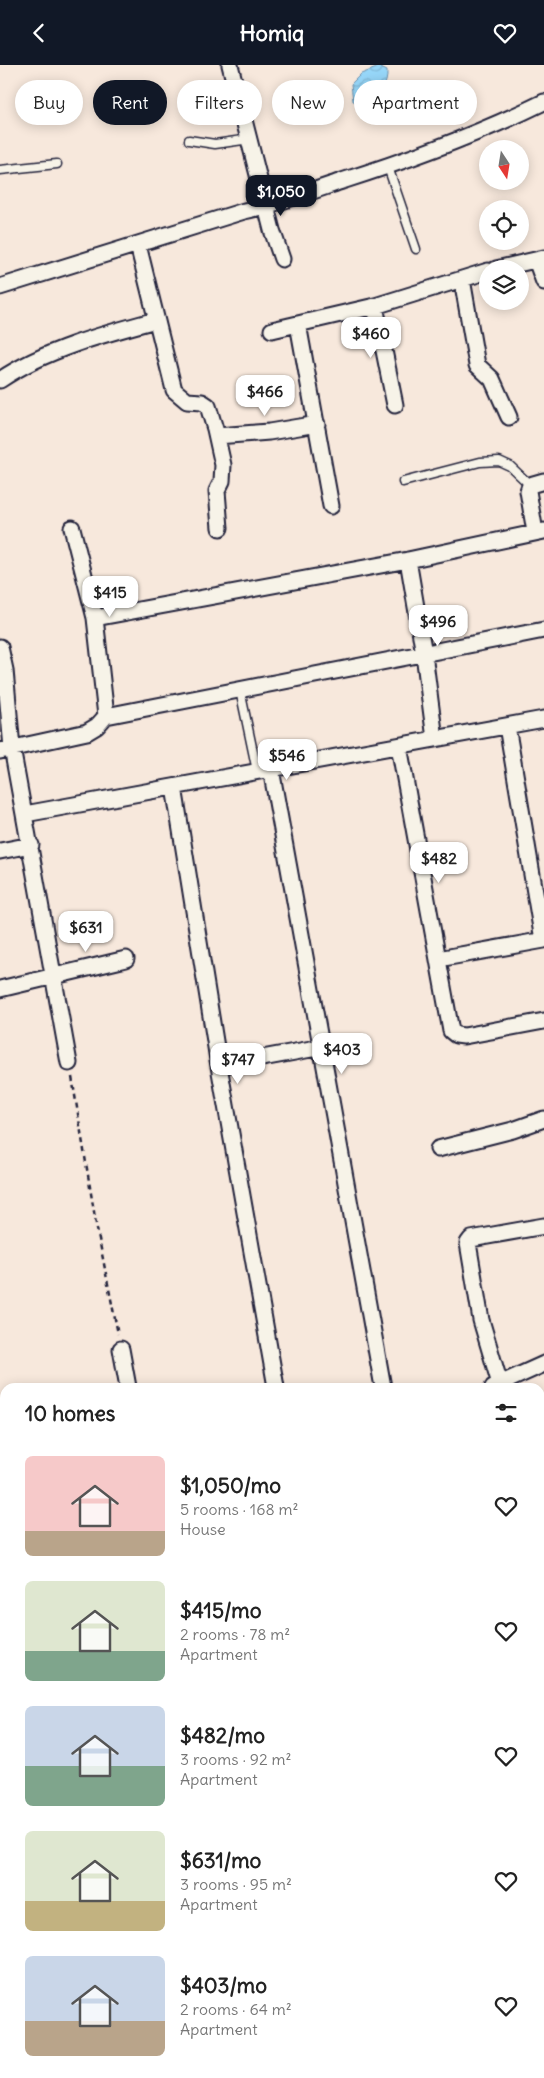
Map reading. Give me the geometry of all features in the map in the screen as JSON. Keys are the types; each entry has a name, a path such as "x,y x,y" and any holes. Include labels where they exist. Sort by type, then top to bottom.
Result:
{"street":[{"path":"230,65 266,207 282,259"},
{"path":"0,287 244,211 266,207 388,167 500,124 544,102"},
{"path":"138,245 174,390 187,401 202,402 208,406 217,436 223,465 222,481 218,491 220,528"},
{"path":"540,259 544,281"},
{"path":"272,331 375,307 479,274"},
{"path":"462,279 477,365 492,379 509,417"},
{"path":"375,307 395,405"},
{"path":"0,380 31,362 96,338 156,320"},
{"path":"298,324 332,506"},
{"path":"217,436 280,430 317,424"},
{"path":"95,617 408,560 539,531 528,491 537,483"},
{"path":"72,528 95,617 106,716"},
{"path":"408,560 424,654 435,739"},
{"path":"6,749 87,732 97,727 106,716 544,630"},
{"path":"0,647 5,671 6,749 25,814 52,976 69,1063"},
{"path":"25,814 544,719"},
{"path":"438,959 544,940 507,726"},
{"path":"399,746 451,1031 456,1035 464,1036 544,1021"},
{"path":"264,770 322,1047 381,1383"},
{"path":"174,787 219,1066 275,1383"},
{"path":"0,851 31,845"},
{"path":"0,989 126,959"},
{"path":"219,1066 322,1047"},
{"path":"438,1149 513,1130 544,1119"},
{"path":"495,1383 481,1320 468,1243 471,1239 544,1226"},
{"path":"121,1349 127,1383"},
{"path":"503,1383 544,1364"}],"lane":[{"path":"189,140 214,144 250,139"},
{"path":"0,170 57,163"},
{"path":"388,167 416,249"},
{"path":"402,482 480,463 499,461 510,465 537,483"},
{"path":"240,690 264,770"}],"path":[{"path":"69,1063 96,1224 121,1349"}],"water":[{"path":"379,67 387,71 386,80 355,80 361,74"},
{"path":"354,81 354,101 353,101 351,84"}]}
